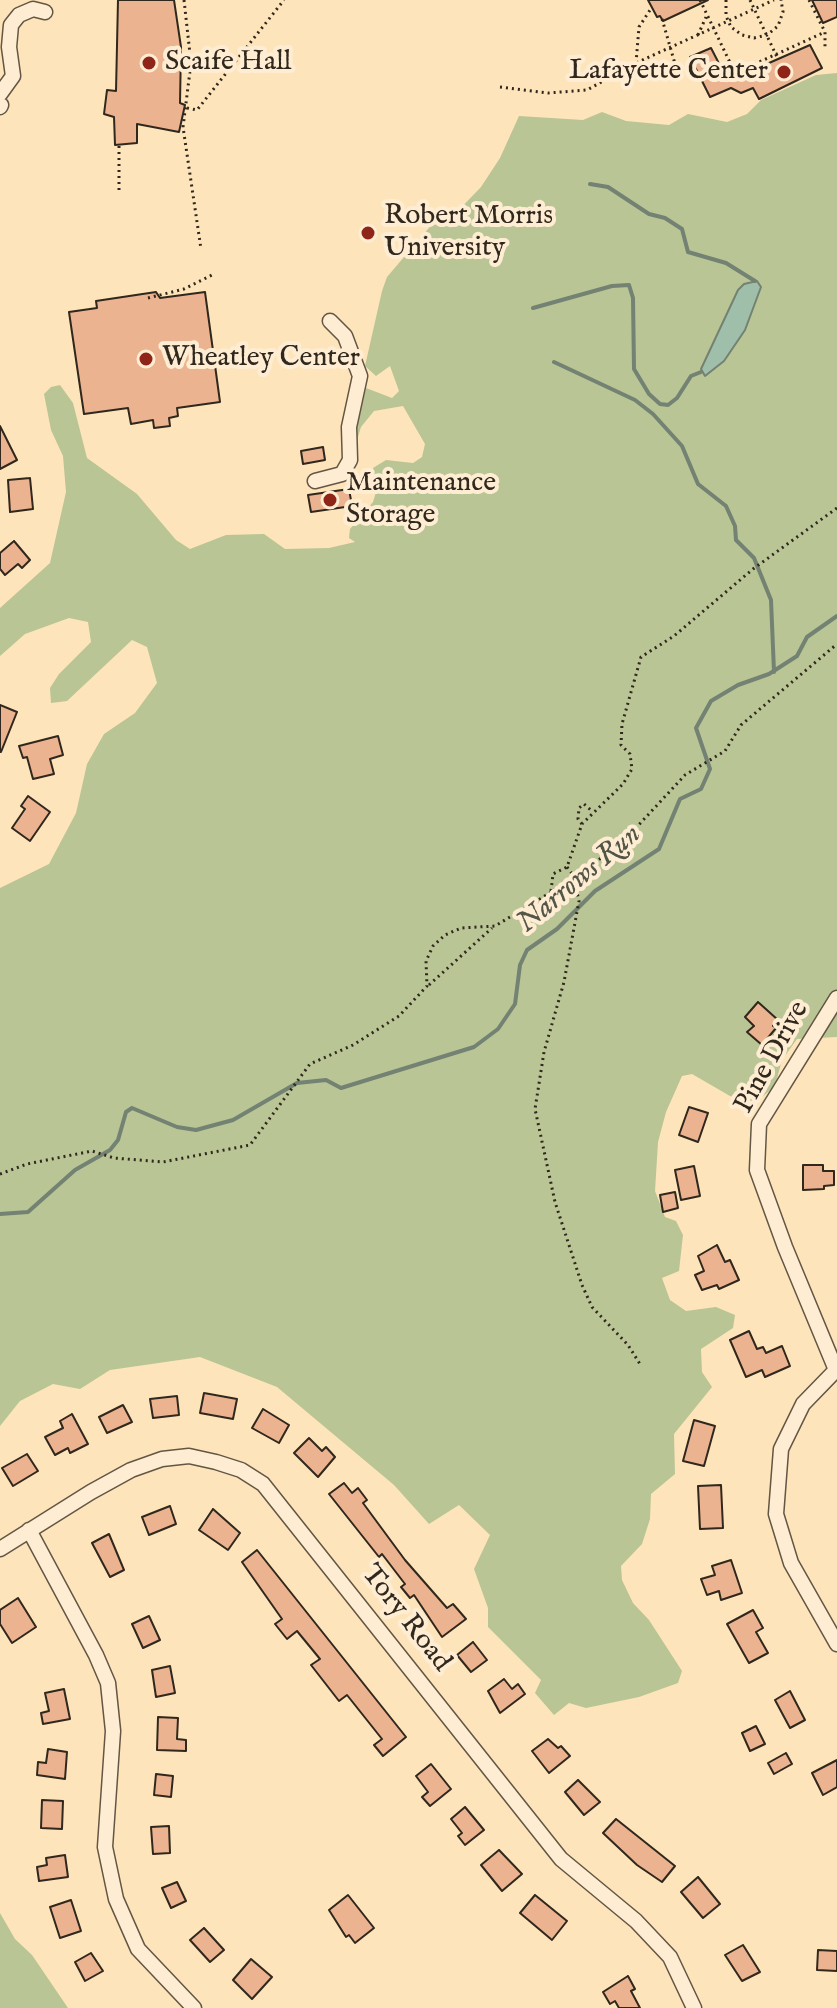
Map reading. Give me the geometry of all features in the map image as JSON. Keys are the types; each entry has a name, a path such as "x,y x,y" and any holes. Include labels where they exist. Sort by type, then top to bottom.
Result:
{"street":[{"path":"0,102 13,76 9,47 11,25 19,15 33,9 45,12"},
{"path":"315,481 342,474 350,460 349,427 360,376 345,336 330,321"},
{"name":"Pine Drive","path":"837,998 759,1124 757,1170 785,1247 837,1369"},
{"path":"837,1369 803,1404 781,1449 776,1514 791,1563 837,1644"},
{"name":"Tory Road","path":"0,1549 131,1470 162,1459 189,1456 216,1462 241,1470 263,1484 561,1859 636,1921 670,1957 694,2008"},
{"path":"29,1530 108,1683 113,1731 105,1847 116,1899 138,1949 194,2008"}],"path":[{"path":"184,0 191,55 183,127 201,249"},
{"path":"187,108 197,110 284,0"},
{"path":"700,0 735,73 825,32"},
{"path":"726,0 728,22 736,32 748,38 767,35 781,19 781,0"},
{"path":"750,0 777,56"},
{"path":"500,87 572,94 587,90 636,63 774,0"},
{"path":"809,0 825,32 825,50"},
{"path":"636,63 639,27 652,7"},
{"path":"698,35 707,15"},
{"path":"662,19 678,74"},
{"path":"119,144 119,190"},
{"path":"148,298 184,289 212,275"},
{"path":"551,891 553,874 567,867 582,824 623,784 632,769 630,754 621,745 622,724 641,657 706,612 753,569 837,508"},
{"path":"0,1174 27,1164 92,1151 114,1158 163,1162 250,1145 310,1064 353,1045 399,1016 427,986 495,926 621,844 685,775 725,751 741,725 837,644"},
{"path":"582,824 578,819 579,808 590,806 592,811"},
{"path":"567,867 573,875 579,901 542,1064 535,1109 555,1202 582,1285 592,1307 628,1345 640,1364"},
{"path":"427,986 426,961 433,946 445,935 461,928 495,926"}],"shaded area":[{"path":"837,73 837,1037 797,1039 782,1060 775,1086 754,1104 730,1096 692,1074 682,1076 666,1112 658,1142 655,1191 665,1217 676,1221 683,1235 679,1271 662,1278 670,1300 686,1311 716,1307 735,1315 733,1328 701,1349 702,1372 712,1387 674,1434 675,1474 651,1494 650,1519 642,1544 621,1566 622,1580 633,1603 649,1620 682,1671 678,1683 639,1697 586,1708 569,1703 554,1715 535,1693 541,1680 488,1627 488,1608 474,1569 490,1535 459,1505 429,1524 394,1485 277,1387 200,1357 110,1370 80,1389 53,1384 20,1401 0,1426 0,888 49,864 76,813 87,764 104,734 135,713 157,683 147,647 132,640 67,701 51,703 50,688 59,674 91,642 88,622 69,618 25,634 0,656 0,608 50,563 66,492 63,456 51,430 44,394 51,387 60,385 73,403 87,458 137,494 176,540 190,549 226,535 264,534 285,549 329,548 355,542 349,538 350,529 373,502 377,489 373,468 386,460 413,463 422,457 425,444 403,406 374,411 361,427 357,440 355,435 366,388 392,398 399,391 390,366 376,376 365,366 387,277 439,216 447,211 455,214 481,187 500,158 519,116 583,120 602,112 626,121 669,125 688,114 727,122 747,114 761,100 816,75"},
{"path":"757,281 761,287 745,330 724,361 705,376 701,369 738,290 744,284"},
{"path":"0,1913 15,1939 32,1955 68,2008 0,2008"}],"building":[{"name":"Scaife Hall","path":"118,0 174,0 181,47 180,103 185,105 179,132 137,124 137,143 115,145 114,117 104,114 107,90 116,91"},
{"path":"648,0 708,0 663,21 660,16 657,17"},
{"path":"812,0 837,0 837,17 823,23"},
{"name":"Lafayette Center","path":"810,45 822,68 759,99 753,88 741,93 731,88 710,97 690,57 711,48 728,81"},
{"name":"Wheatley Center","path":"156,292 160,298 205,292 220,402 177,408 178,416 169,418 170,426 154,428 153,420 131,424 128,408 84,414 69,312 97,308 96,301"},
{"path":"0,426 17,460 0,469"},
{"path":"323,447 325,460 303,464 301,451"},
{"path":"30,478 33,509 10,512 8,480"},
{"name":"Maintenance Storage","path":"349,489 352,506 311,512 308,495"},
{"path":"14,541 30,560 22,568 18,564 5,575 0,569 0,553"},
{"path":"0,705 17,712 1,752 0,752"},
{"path":"58,736 63,755 50,759 54,774 33,779 27,757 23,758 19,746"},
{"path":"28,796 50,812 30,841 12,828 25,809 21,806"},
{"path":"758,1002 778,1020 773,1026 776,1028 762,1045 747,1032 754,1026 745,1017"},
{"path":"689,1107 708,1113 698,1142 679,1135"},
{"path":"803,1165 823,1165 823,1171 834,1171 834,1185 803,1190"},
{"path":"694,1166 700,1196 681,1200 675,1170"},
{"path":"675,1192 678,1208 663,1212 660,1195"},
{"path":"717,1245 725,1262 730,1260 739,1280 719,1289 717,1285 702,1290 695,1275 704,1271 698,1256"},
{"path":"749,1331 757,1349 763,1347 766,1353 782,1346 790,1366 765,1377 762,1370 746,1377 730,1340"},
{"path":"204,1393 237,1399 233,1419 200,1413"},
{"path":"177,1396 179,1415 153,1418 150,1399"},
{"path":"123,1405 132,1422 107,1433 99,1417"},
{"path":"263,1409 289,1425 279,1443 252,1428"},
{"path":"72,1414 88,1444 70,1453 68,1448 55,1455 45,1437 63,1428 60,1421"},
{"path":"694,1420 715,1426 704,1466 683,1461"},
{"path":"309,1438 322,1451 326,1447 335,1457 318,1477 294,1453"},
{"path":"27,1454 38,1471 13,1486 2,1468"},
{"path":"344,1483 352,1493 358,1488 367,1500 363,1503 405,1560 447,1608 453,1604 466,1619 442,1637 414,1595 410,1598 401,1587 405,1584 382,1554 379,1557 329,1494"},
{"path":"721,1485 723,1528 700,1529 698,1486"},
{"path":"170,1506 176,1524 149,1535 142,1517"},
{"path":"213,1509 240,1533 228,1550 199,1530"},
{"path":"109,1534 124,1570 110,1577 92,1543"},
{"path":"257,1550 406,1737 383,1756 374,1745 382,1739 347,1695 339,1701 311,1665 320,1659 297,1631 287,1639 275,1624 282,1619 242,1562"},
{"path":"731,1560 742,1593 721,1600 719,1591 707,1595 701,1579 715,1575 712,1566"},
{"path":"18,1598 36,1627 12,1643 0,1624 0,1610"},
{"path":"753,1610 763,1628 756,1632 768,1653 749,1663 727,1624"},
{"path":"149,1616 160,1640 143,1648 132,1624"},
{"path":"473,1642 487,1660 471,1672 457,1655"},
{"path":"170,1666 175,1693 156,1697 152,1670"},
{"path":"504,1679 512,1689 518,1684 525,1694 500,1713 488,1691"},
{"path":"64,1689 70,1719 43,1724 41,1713 49,1711 45,1693"},
{"path":"790,1691 805,1720 790,1728 775,1700"},
{"path":"158,1717 178,1718 177,1739 186,1740 186,1751 157,1750"},
{"path":"756,1726 765,1744 750,1751 742,1733"},
{"path":"548,1739 558,1748 561,1746 570,1756 549,1773 532,1751"},
{"path":"48,1749 67,1752 65,1779 37,1775 38,1762 46,1763"},
{"path":"786,1753 792,1764 774,1774 768,1763"},
{"path":"837,1760 837,1787 823,1795 812,1773"},
{"path":"431,1764 451,1789 430,1806 422,1797 428,1792 416,1776"},
{"path":"156,1774 173,1776 171,1797 154,1795"},
{"path":"578,1780 600,1802 584,1815 565,1792"},
{"path":"42,1800 63,1801 62,1829 41,1828"},
{"path":"465,1807 484,1830 465,1845 458,1836 462,1833 451,1819"},
{"path":"616,1819 675,1866 662,1882 637,1865 603,1833"},
{"path":"169,1826 170,1853 153,1854 151,1827"},
{"path":"499,1850 522,1874 502,1891 481,1865"},
{"path":"65,1855 68,1877 39,1881 37,1867 47,1865 46,1858"},
{"path":"698,1877 720,1904 703,1918 681,1892"},
{"path":"177,1882 186,1901 171,1908 162,1888"},
{"path":"348,1895 374,1928 355,1943 349,1935 346,1937 329,1910"},
{"path":"535,1895 567,1921 552,1940 520,1913"},
{"path":"71,1900 81,1931 60,1938 50,1907"},
{"path":"204,1928 224,1950 210,1962 190,1940"},
{"path":"743,1945 760,1972 742,1981 725,1955"},
{"path":"818,1950 837,1951 837,1971 817,1970"},
{"path":"91,1953 103,1971 85,1981 75,1962"},
{"path":"251,1959 272,1977 252,1999 233,1980"},
{"path":"628,1976 635,1989 631,1991 640,2008 619,2008 615,2001 610,2004 603,1992"}],"waterway":[{"path":"590,184 608,187 649,214 665,218 682,229 688,252 726,263 755,281"},
{"path":"533,308 612,286 629,285 633,298 634,369 649,394 660,404 668,405 677,398 691,376 701,372"},
{"path":"554,362 635,400 653,414 682,446 698,484 726,506 735,526 736,540 754,558 771,600 774,672"},
{"name":"Narrows Run","path":"0,1214 28,1212 75,1170 110,1150 118,1140 126,1112 132,1108 177,1127 196,1130 233,1120 297,1083 326,1080 341,1088 474,1047 498,1029 515,1004 520,965 527,950 557,929 595,891 659,849 680,799 701,789 710,769 696,728 711,701 738,685 769,674 797,656 807,637 837,616"}],"place":[{"name":"Scaife Hall","path":"149,63"},
{"name":"Lafayette Center","path":"784,72"},
{"name":"Robert Morris University","path":"368,233"},
{"name":"Wheatley Center","path":"146,359"},
{"name":"Maintenance Storage","path":"330,500"}]}
